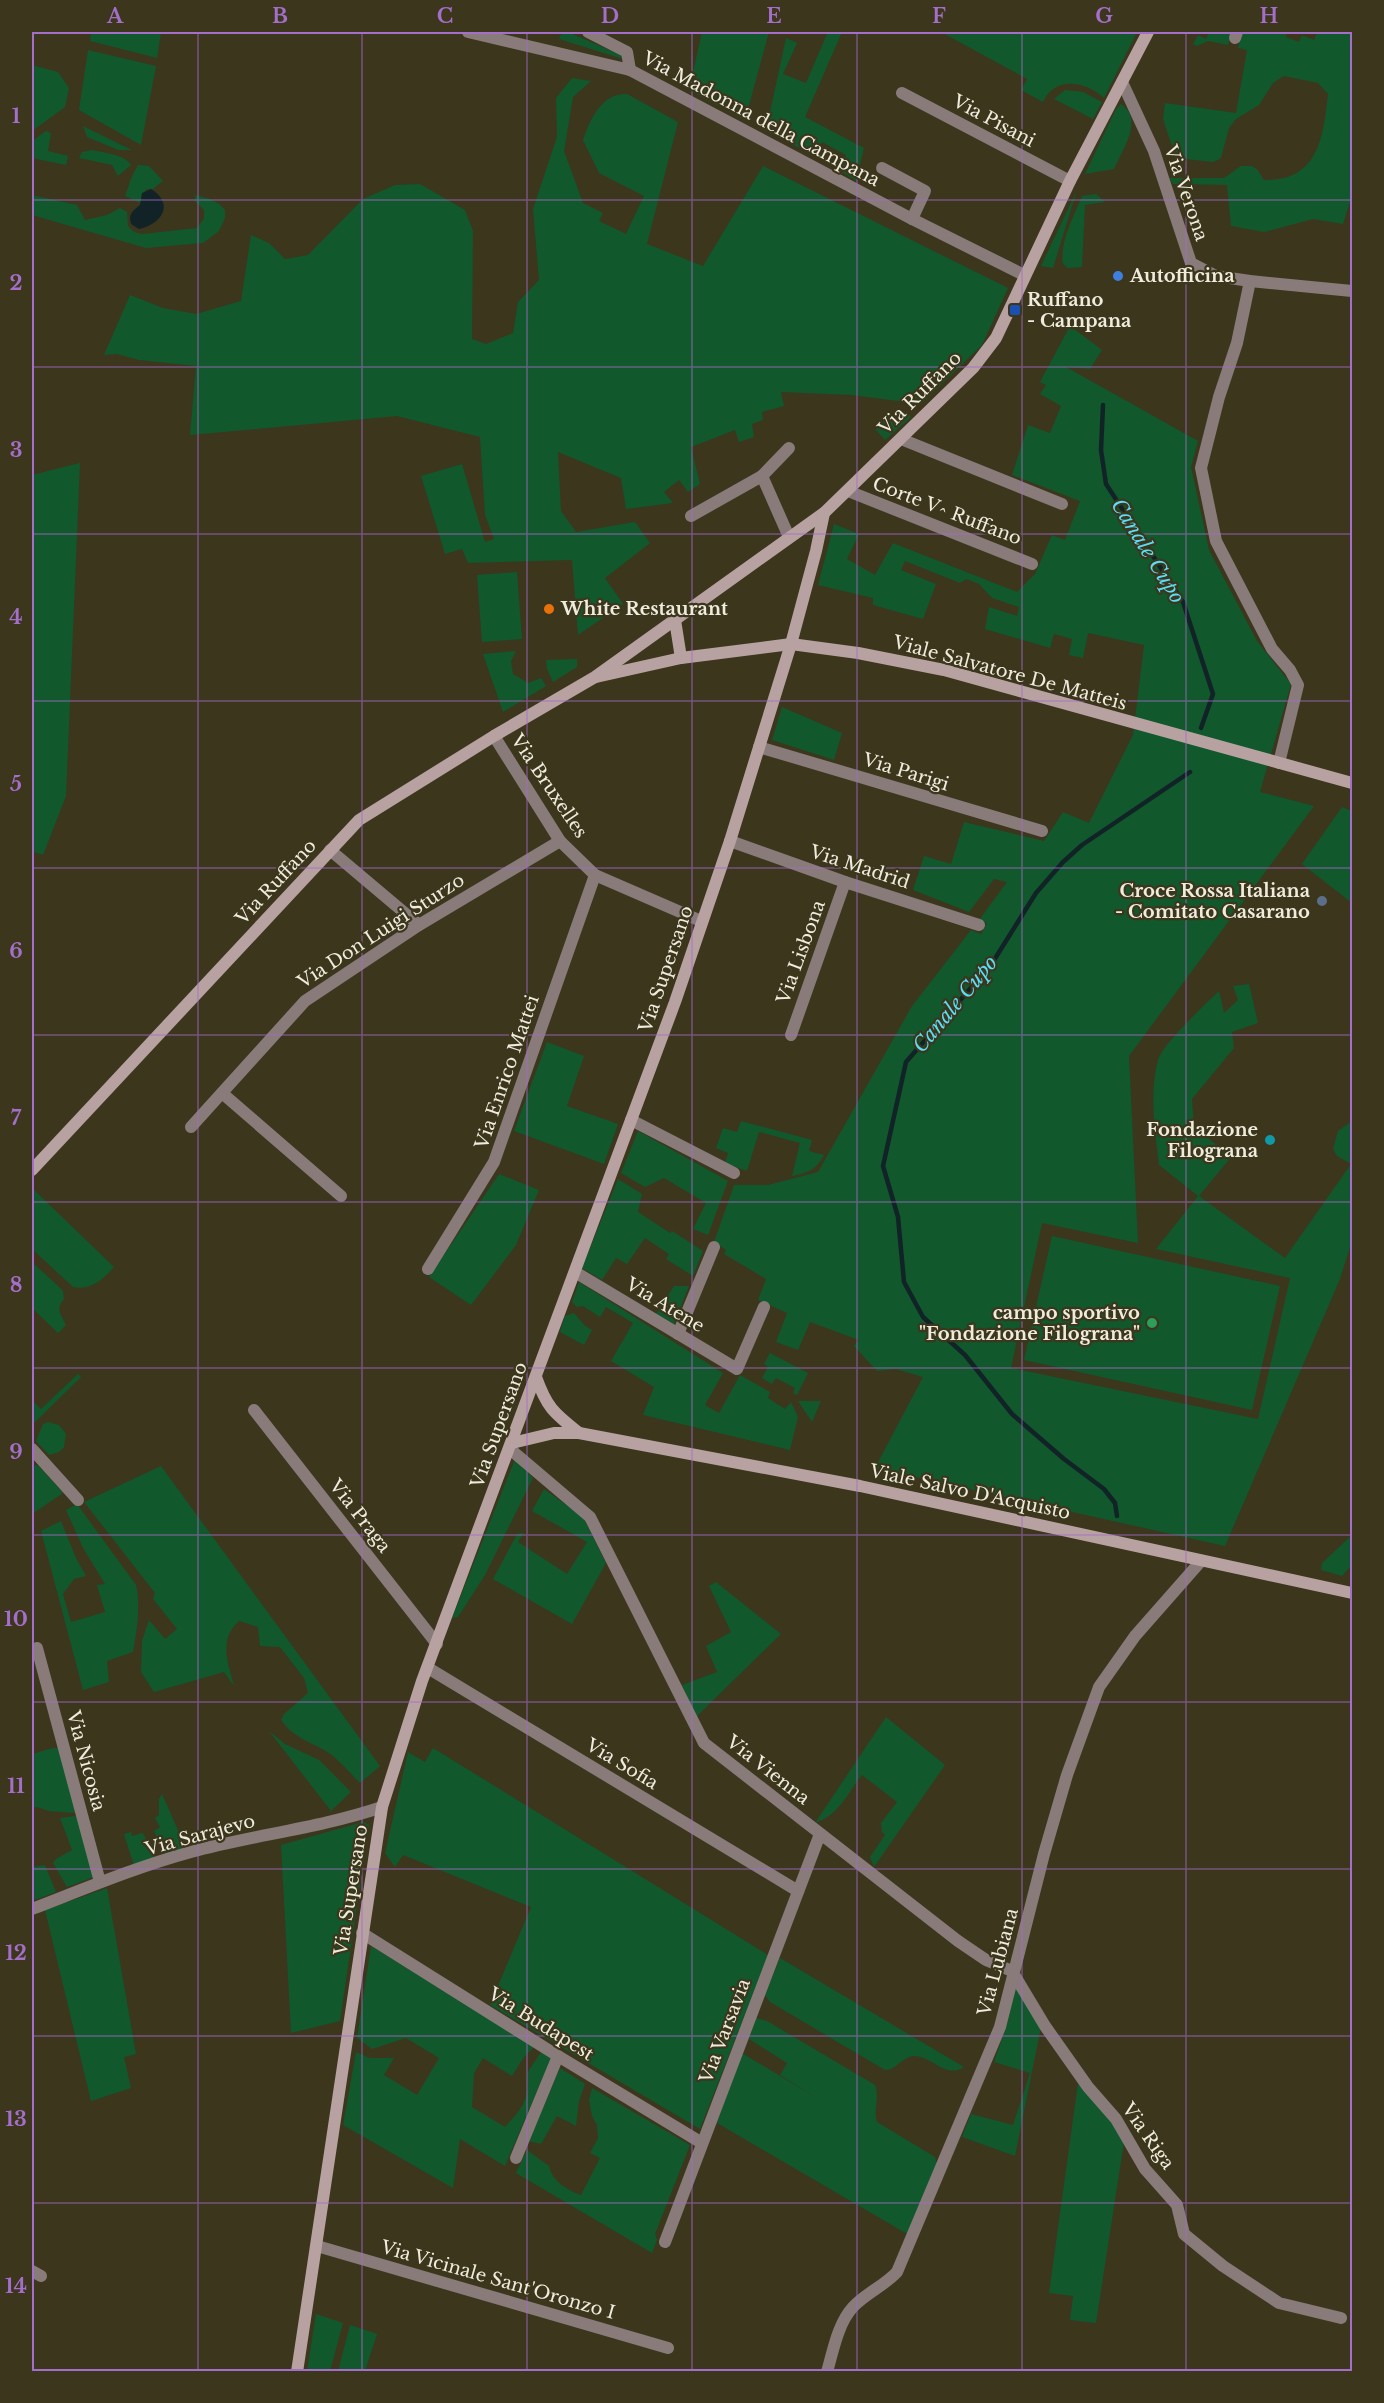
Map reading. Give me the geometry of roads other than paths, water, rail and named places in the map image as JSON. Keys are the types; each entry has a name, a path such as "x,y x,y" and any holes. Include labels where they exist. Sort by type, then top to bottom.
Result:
{"street":[{"name":"Via Madonna della Campana","path":"468,32 630,70 912,219 1024,275"},
{"path":"588,32 627,52 630,70"},
{"name":"Via Ruffano","path":"32,1170 359,820 494,736 595,677 824,513 973,368 996,338 1070,181 1146,37"},
{"name":"Via Verona","path":"1122,82 1154,151 1191,263 1216,276 1353,291"},
{"name":"Via Pisani","path":"902,93 1070,181"},
{"path":"882,168 925,191 912,219"},
{"path":"1250,281 1238,343 1220,397 1201,468 1216,541 1272,649 1290,670 1298,684 1274,763"},
{"path":"901,439 1062,504"},
{"path":"691,516 762,476 789,448"},
{"path":"762,476 789,537"},
{"name":"Corte V^ Ruffano","path":"848,491 1032,564"},
{"name":"Via Supersano","path":"297,2372 382,1807 428,1668 631,1120 730,841 791,644 824,513"},
{"path":"675,620 681,658"},
{"name":"Viale Salvatore De Matteis","path":"654,664 681,658 791,644 858,653 944,670 1353,783"},
{"name":"Via Ruffano","path":"595,677 654,664"},
{"name":"Via Bruxelles","path":"494,736 560,842 595,875 701,921"},
{"name":"Via Parigi","path":"759,747 1042,831"},
{"name":"Via Madrid","path":"730,841 845,882 979,925"},
{"name":"Via Don Luigi Sturzo","path":"191,1127 305,1001 419,925 560,842"},
{"path":"330,850 419,925"},
{"name":"Via Enrico Mattei","path":"428,1269 494,1162 595,875"},
{"name":"Via Lisbona","path":"791,1035 845,882"},
{"path":"222,1093 341,1196"},
{"path":"631,1120 734,1173"},
{"path":"678,1334 714,1247"},
{"name":"Via Atene","path":"575,1272 737,1369 764,1307"},
{"name":"Viale Salvo D'Acquisto","path":"536,1377 543,1398 551,1411 579,1433"},
{"name":"Via Praga","path":"254,1410 437,1644"},
{"name":"Viale Salvo D'Acquisto","path":"511,1446 554,1433 579,1433 861,1486 1353,1593"},
{"name":"Via Vienna","path":"511,1446 540,1477 590,1517 704,1743 958,1941 986,1960 1012,1971"},
{"path":"32,1449 78,1500"},
{"name":"Via Lubiana","path":"827,2372 840,2328 853,2307 882,2286 897,2271 1000,2027 1012,1971 1067,1775 1099,1688 1135,1636 1201,1561"},
{"name":"Via Nicosia","path":"37,1648 100,1882"},
{"name":"Via Sofia","path":"428,1668 798,1891"},
{"name":"Via Sarajevo","path":"32,1910 100,1882 191,1852 353,1817 382,1807"},
{"name":"Via Varsavia","path":"665,2242 820,1833"},
{"name":"Via Budapest","path":"362,1933 702,2144"},
{"name":"Via Riga","path":"1012,1971 1045,2026 1088,2087 1116,2119 1145,2169 1177,2205 1184,2234 1223,2266 1279,2303 1341,2318"},
{"path":"516,2158 558,2056"},
{"name":"Via Vicinale Sant'Oronzo I","path":"317,2246 668,2348"}],"waterway":[{"name":"Canale Cupo","path":"1103,405 1101,450 1106,484 1183,602 1213,694 1201,728"},
{"name":"Canale Cupo","path":"1117,1516 1115,1503 1104,1489 1064,1459 1012,1414 965,1355 923,1317 904,1282 898,1217 883,1166 906,1062 991,965 1036,893 1063,862 1082,845 1190,772"}],"place":[{"name":"Autofficina","path":"1118,276"},
{"name":"Ruffano - Campana","path":"1015,310"},
{"name":"White Restaurant","path":"549,609"},
{"name":"Croce Rossa Italiana - Comitato Casarano","path":"1322,901"},
{"name":"Fondazione Filograna","path":"1270,1140"},
{"name":"campo sportivo \"Fondazione Filograna\"","path":"1152,1323"}]}
